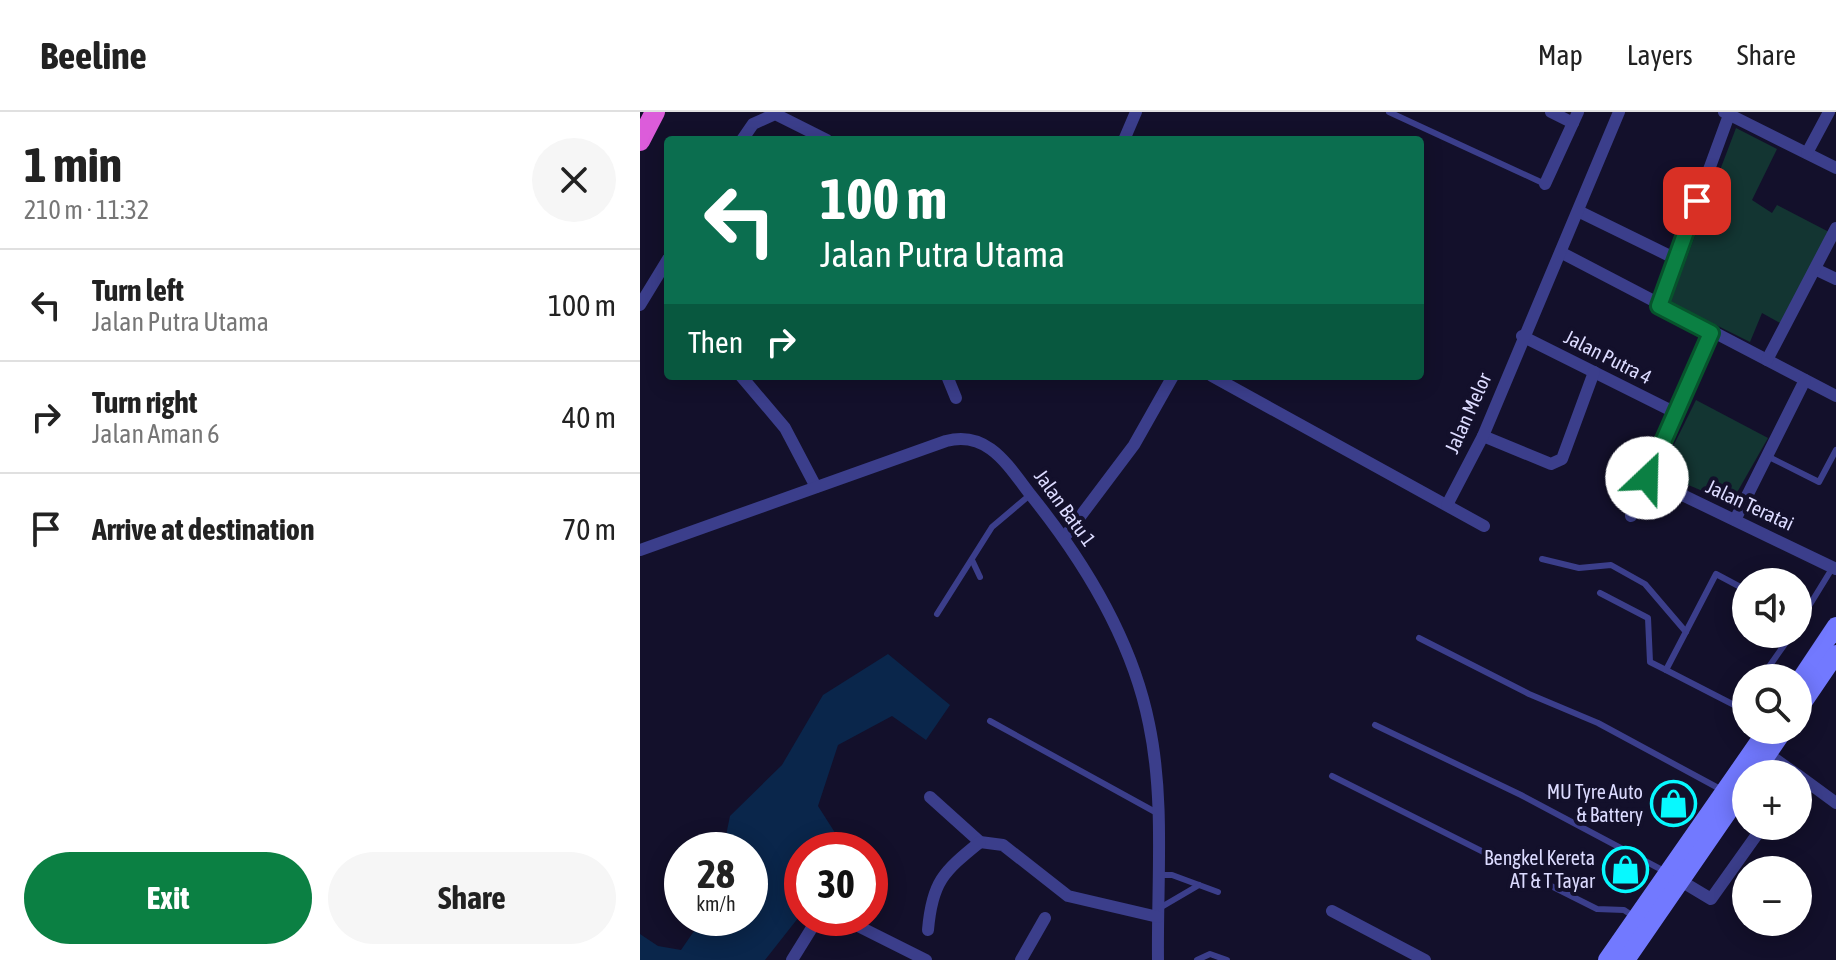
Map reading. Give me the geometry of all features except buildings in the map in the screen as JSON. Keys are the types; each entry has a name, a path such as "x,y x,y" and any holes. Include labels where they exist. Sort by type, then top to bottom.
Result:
{"highway":[{"path":"640,141 655,112"}],"main road":[{"path":"1811,664 1836,626"},
{"path":"1812,689 1836,654"},
{"path":"1764,760 1775,744"},
{"path":"1607,960 1635,919 1674,877 1732,804"},
{"path":"1626,960 1674,877"}],"street":[{"path":"1126,136 1136,112"},
{"path":"1545,184 1576,117 1551,112"},
{"name":"Jalan Melor","path":"1447,505 1483,436 1522,336 1562,253 1619,112"},
{"path":"1807,153 1829,112"},
{"path":"1659,306 1726,113 1836,168"},
{"path":"745,136 753,124 775,114 819,136"},
{"path":"1578,211 1676,259"},
{"path":"1767,360 1836,228"},
{"path":"1562,253 1836,396"},
{"path":"640,305 664,266"},
{"path":"1815,269 1836,279"},
{"path":"1631,516 1711,333"},
{"name":"Jalan Putra 4","path":"1522,336 1676,413"},
{"path":"1483,436 1551,464 1562,459 1594,372"},
{"path":"744,380 785,428 816,487"},
{"path":"949,380 956,398"},
{"path":"1064,538 1134,445 1171,380"},
{"path":"1219,380 1484,526"},
{"path":"1735,520 1805,380"},
{"name":"Jalan Batu 1","path":"640,550 962,436 978,438 1031,494 1064,538 1095,586 1131,660 1149,724 1157,813 1158,960"},
{"name":"Jalan Teratai","path":"1647,478 1835,566"},
{"path":"1768,754 1776,760"},
{"path":"1812,786 1836,803"},
{"path":"930,797 980,842 1003,845 1068,896 1158,913"},
{"path":"1674,877 1711,899 1753,840"},
{"path":"928,930 931,900 940,878 980,842"},
{"path":"1332,911 1425,960"},
{"path":"1021,960 1045,918"},
{"path":"792,960 807,936"},
{"path":"877,936 919,958"}],"lane":[{"path":"1389,112 1545,184"},
{"path":"1767,456 1819,482 1836,450"},
{"path":"937,614 998,520 1031,494"},
{"path":"1542,559 1579,568 1611,565 1645,584 1686,632"},
{"path":"972,560 980,577"},
{"path":"1812,602 1835,566"},
{"path":"1666,670 1716,574 1732,583"},
{"path":"1600,593 1648,618 1650,662 1732,704"},
{"path":"1419,638 1529,694 1598,723 1732,791"},
{"path":"990,721 1157,813"},
{"path":"1375,725 1521,795 1674,877"},
{"path":"1332,776 1598,910 1626,910 1635,919"},
{"path":"1158,875 1172,875 1218,892"},
{"path":"1158,913 1200,885"},
{"path":"1197,960 1210,954 1227,960"}],"green space":[{"path":"1736,128 1777,149 1752,200 1772,213 1777,205 1829,232 1782,324 1762,313 1750,342 1670,302"},
{"path":"1696,400 1768,438 1731,503 1660,473"}],"water":[{"path":"888,654 950,705 926,740 892,716 838,745 818,806 835,832 784,832 784,936 765,960 640,960 640,934 658,946 681,950 691,936 768,936 768,832 727,832 730,816 782,765 823,695"}],"place":[{"name":"MU Tyre Auto & Battery","path":"1674,804"},
{"name":"Bengkel Kereta AT & T Tayar","path":"1626,870"}],"route":[{"path":"1647,478 1711,333 1659,306 1697,201"}]}
